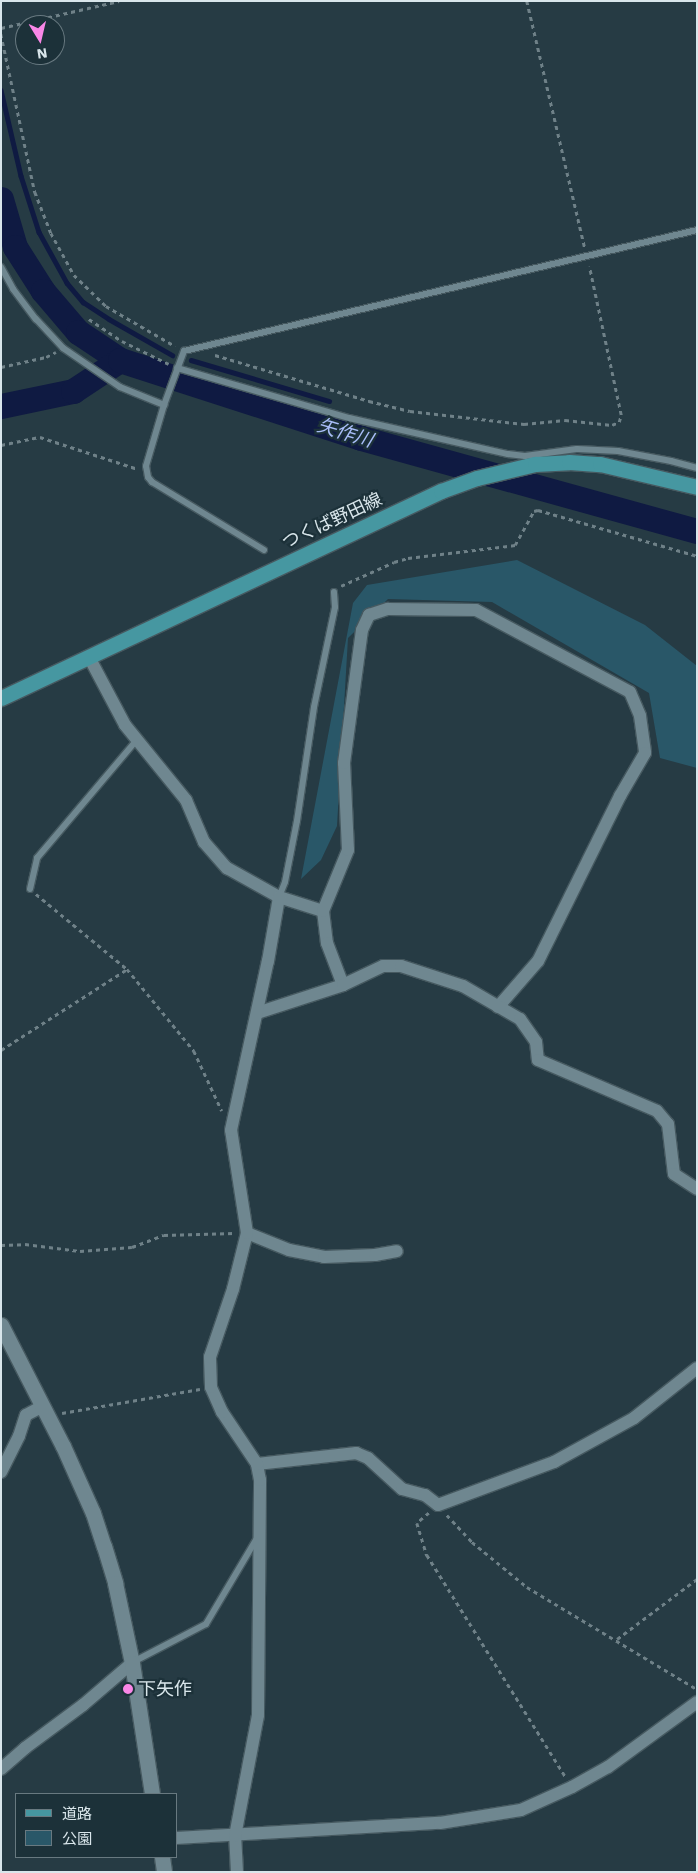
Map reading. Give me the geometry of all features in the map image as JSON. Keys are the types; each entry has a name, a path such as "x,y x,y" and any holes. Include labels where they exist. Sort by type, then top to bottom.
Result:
{"main road":[{"name":"つくば野田線","path":"1,698 440,491 496,472 530,462 600,464 697,487"}],"street":[{"path":"343,985 327,943 324,911 348,850 344,763 362,630 369,615 388,609 476,610 630,692 640,716 645,753 620,796 538,961 498,1007"},
{"path":"88,657 124,725 186,800 204,842 227,868 279,898 324,911"},
{"path":"237,1872 235,1836 258,1715 258,1536 260,1480 257,1464 222,1412 211,1386 210,1357 232,1289 247,1233 231,1130 257,1013 279,898"},
{"path":"257,1013 343,985 384,966 400,966 464,986 520,1019 536,1042 538,1060 657,1111 668,1124 674,1174 697,1189"},
{"path":"247,1233 289,1250 324,1257 397,1251"},
{"path":"1,1325 46,1411 78,1479 104,1546 115,1584 132,1663 152,1793"},
{"path":"257,1464 356,1453 368,1458 402,1488 425,1495 438,1505 554,1462 634,1418 697,1368"},
{"path":"1,1472 19,1436 26,1415 46,1411"},
{"path":"1,1769 25,1748 83,1705 132,1663"},
{"path":"178,1838 440,1823 521,1810 572,1788 608,1767 697,1702"},
{"path":"162,1858 164,1872"}],"lane":[{"path":"264,550 152,482 147,472 146,466 166,397 184,351 697,230"},
{"path":"1,267 13,290 36,319 63,348 114,383 164,405"},
{"path":"176,369 349,418 508,454 530,462 577,449 618,451 671,460 697,468"},
{"path":"279,898 285,882 297,821 314,708 334,607 334,592"},
{"path":"30,889 37,858 136,741"},
{"path":"132,1663 206,1624 258,1536"}],"path":[{"path":"1,28 119,1"},
{"path":"204,347 212,354 229,360 369,402 410,411 524,424 566,420 612,425 619,422 621,415 587,255 527,1"},
{"path":"1,34 36,192 51,233 74,275 106,306 184,351"},
{"path":"89,319 122,341 176,369"},
{"path":"1,367 46,357 63,348"},
{"path":"1,445 40,437 147,472"},
{"path":"334,592 347,582 408,558 515,545 534,511 538,510 697,556"},
{"path":"30,889 128,969 194,1050 231,1130"},
{"path":"1,1050 128,969"},
{"path":"1,1245 25,1244 80,1251 132,1246 164,1235 247,1233"},
{"path":"46,1411 211,1386"},
{"path":"572,1788 427,1555 417,1523 438,1505 472,1542 526,1587 617,1639 697,1689"},
{"path":"617,1639 697,1579"}],"green space":[{"path":"517,560 645,625 697,666 697,768 660,758 649,693 492,602 388,599 348,638 337,826 321,860 301,879 353,603 367,585"}],"waterway":[{"path":"1,90 21,176 39,232 67,283 83,302 172,355"},
{"path":"1,199 15,247 43,291 78,332 120,360"},
{"name":"矢作川","path":"1,406 73,391 120,360 361,438 697,531"},
{"path":"191,360 329,401"}],"place":[{"name":"下矢作","path":"128,1689"}]}
